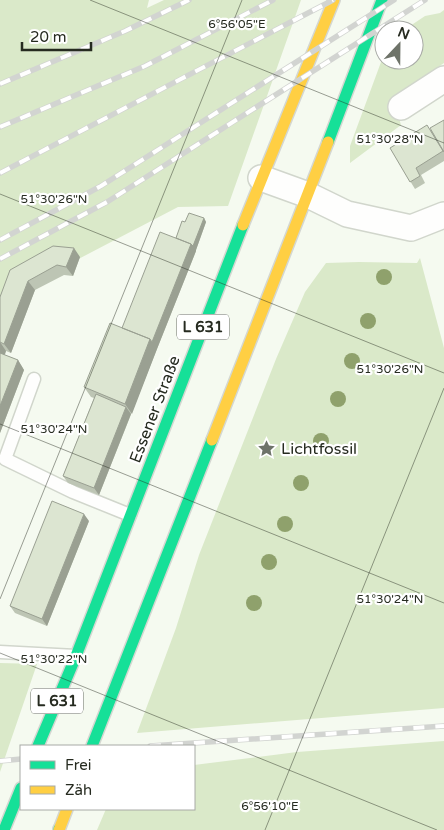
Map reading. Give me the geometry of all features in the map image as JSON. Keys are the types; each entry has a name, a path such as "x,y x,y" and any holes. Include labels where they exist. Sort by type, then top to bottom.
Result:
{"main road":[{"name":"Essener Straße","path":"38,745 76,656 261,178 334,0"},
{"name":"L 631","path":"92,745 308,195 382,0"},
{"path":"4,830 20,790"},
{"path":"59,830 67,810"}],"street":[{"path":"401,107 444,79"},
{"path":"261,178 308,195 347,214 411,228 444,215"}],"lane":[{"path":"34,379 2,458 73,492 130,515"},
{"path":"0,652 76,656"}],"green space":[{"path":"0,0 149,0 147,8 164,0 301,0 228,206 178,207 0,300"},
{"path":"444,10 444,63 393,97 401,125 350,163 350,146 378,70 424,70 424,20 419,20 425,16 440,13"},
{"path":"420,258 444,348 444,708 137,733 176,628 199,555 276,359 305,292 326,263 417,263"},
{"path":"0,663 37,664 0,772"},
{"path":"444,741 444,830 97,830 106,810 195,810 195,765 297,752"}],"building":[{"path":"444,120 444,152 430,128"},
{"path":"427,125 443,151 416,168 420,176 410,182 390,148"},
{"path":"189,213 204,218 193,246 176,238 182,221 185,222"},
{"path":"160,232 191,244 152,342 150,339 122,328"},
{"path":"53,246 74,248 66,267 57,265 28,281 4,344 0,342 0,297 10,270"},
{"path":"110,323 150,339 125,404 84,387"},
{"path":"0,353 18,360 0,406"},
{"path":"96,394 126,407 94,488 63,476"},
{"path":"52,501 84,514 42,619 10,606"}],"railway":[{"path":"0,84 125,31 189,0"},
{"path":"0,127 145,66 273,0"},
{"path":"0,173 333,0"},
{"path":"0,240 101,186 394,0"},
{"path":"0,259 107,202 425,0"},
{"path":"165,745 444,726"},
{"path":"0,761 20,759"}],"traffic: fast":[{"path":"328,142 382,0"},
{"path":"38,745 76,656 243,225"},
{"path":"92,745 212,440"},
{"path":"4,830 20,790"}],"traffic: slow":[{"path":"243,225 334,0"},
{"path":"212,440 328,142"},
{"path":"59,830 67,810"}],"place":[{"name":"Lichtfossil","path":"267,448"}]}
